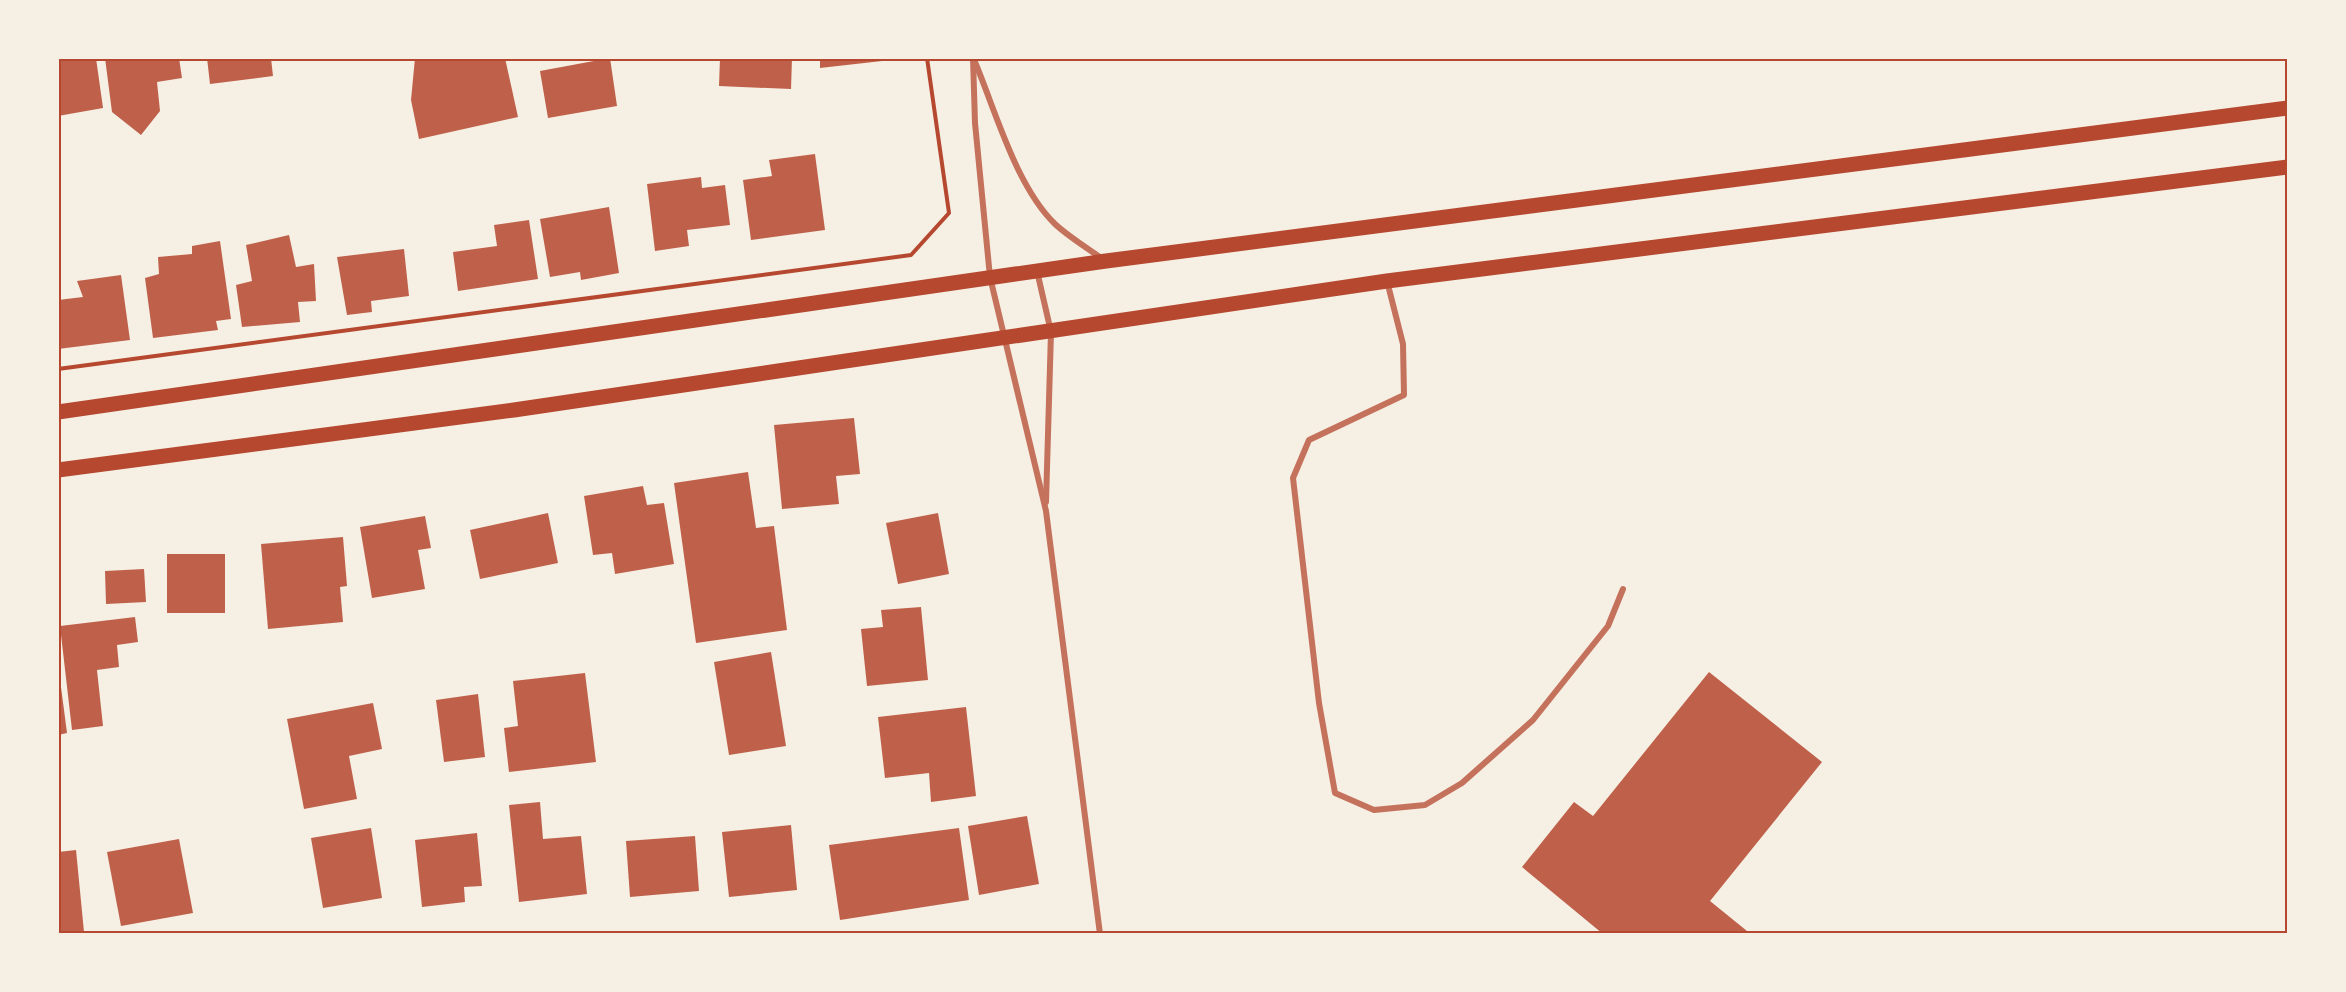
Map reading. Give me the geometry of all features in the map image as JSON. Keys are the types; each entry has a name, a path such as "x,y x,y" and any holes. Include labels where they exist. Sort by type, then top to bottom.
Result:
{"main road":[{"path":"58,412 1106,261 2288,108"},
{"path":"58,470 514,410 1386,281 2288,167"}],"street":[{"path":"973,58 1022,174 1043,211 1070,236 1106,261"},
{"path":"973,58 975,123 990,277 1046,511 1100,933"},
{"path":"1037,271 1051,332 1046,511"},
{"path":"1386,281 1403,344 1404,395 1309,440 1293,478 1319,703 1335,793 1374,810 1425,805 1462,783 1533,720 1608,626 1623,589"}],"path":[{"path":"58,369 911,255 949,213 927,58"}],"building":[{"path":"58,58 96,58 103,108 58,116"},
{"path":"105,58 179,58 182,78 157,82 160,111 141,135 112,112"},
{"path":"207,58 271,58 273,76 210,84"},
{"path":"415,58 505,58 518,117 419,139 411,100"},
{"path":"610,58 617,106 548,118 540,71"},
{"path":"720,58 792,58 791,89 719,86"},
{"path":"820,58 891,58 891,60 820,68"},
{"path":"815,154 825,230 751,240 743,180 772,176 769,160"},
{"path":"701,177 702,188 725,185 730,225 687,230 689,246 655,251 647,184"},
{"path":"609,207 619,273 581,280 580,272 550,277 540,219"},
{"path":"529,220 538,279 458,291 453,252 497,246 494,225"},
{"path":"289,235 296,267 314,264 316,301 298,302 300,322 242,327 236,285 252,281 246,245"},
{"path":"220,241 231,319 216,321 218,330 153,338 145,278 159,274 158,257 192,254 192,246"},
{"path":"404,249 409,296 371,301 372,312 347,315 337,257"},
{"path":"121,275 130,340 58,349 58,300 83,297 77,281"},
{"path":"854,418 860,474 836,476 839,504 782,509 774,425"},
{"path":"748,472 756,528 774,526 787,630 696,643 674,483"},
{"path":"643,486 647,505 664,503 674,564 615,574 612,553 593,555 584,496"},
{"path":"548,513 558,563 480,579 470,530"},
{"path":"938,513 949,574 898,584 886,523"},
{"path":"425,516 431,548 418,550 425,589 372,598 360,527"},
{"path":"343,537 347,586 340,587 343,622 268,629 261,544"},
{"path":"167,554 225,554 225,613 167,613"},
{"path":"144,569 146,602 106,604 105,571"},
{"path":"921,607 928,680 867,686 861,629 883,627 881,610"},
{"path":"135,617 138,642 117,645 119,667 97,670 103,726 72,730 60,626"},
{"path":"771,652 786,746 729,755 714,662"},
{"path":"1709,672 1822,762 1710,901 1747,931 1745,934 1603,934 1522,867 1574,802 1593,816"},
{"path":"585,673 596,762 509,772 504,728 518,726 513,681"},
{"path":"61,687 67,733 58,735 58,688"},
{"path":"478,694 485,757 444,762 436,700"},
{"path":"373,703 382,749 349,756 357,799 304,809 287,719"},
{"path":"966,707 976,796 931,802 929,773 885,778 878,717"},
{"path":"540,802 543,839 581,836 587,894 519,902 509,805"},
{"path":"1027,816 1039,884 979,895 968,826"},
{"path":"791,825 797,890 729,897 722,832"},
{"path":"371,828 382,898 323,908 311,838"},
{"path":"959,828 969,900 840,920 829,845"},
{"path":"477,833 482,886 464,887 465,902 422,907 415,840"},
{"path":"695,836 699,891 630,897 626,841"},
{"path":"179,839 193,913 121,926 107,852"},
{"path":"76,850 84,932 58,934 58,852"}]}
